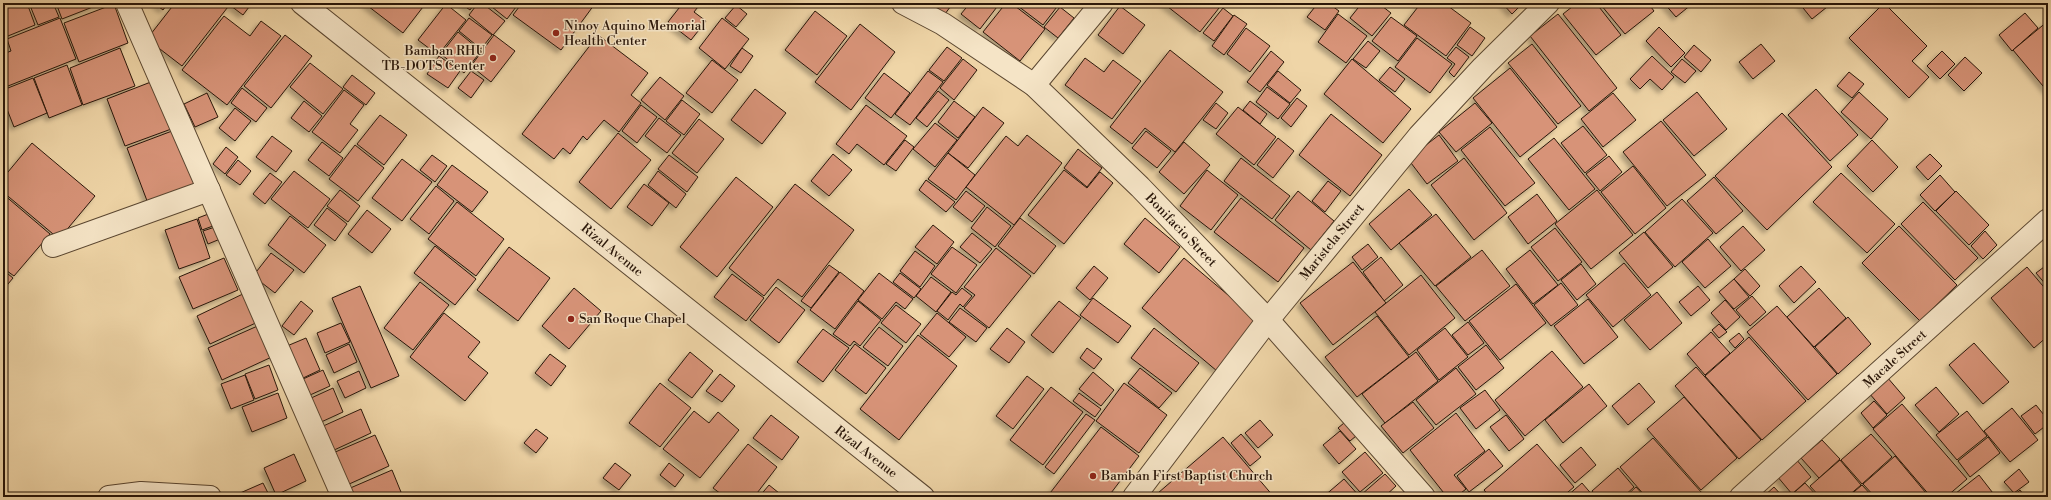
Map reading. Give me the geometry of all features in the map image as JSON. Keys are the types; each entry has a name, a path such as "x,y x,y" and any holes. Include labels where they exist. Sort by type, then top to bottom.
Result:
{"street":[{"path":"127,3 343,497"},
{"name":"Rizal Avenue","path":"302,3 923,497"},
{"name":"Bonifacio Street","path":"903,3 943,24 1034,85 1140,187 1268,320 1424,497"},
{"path":"1034,85 1102,3"},
{"name":"Maristela Street","path":"1134,497 1268,320 1419,136 1483,67 1548,3"},
{"path":"53,246 209,190"},
{"name":"Macale Street","path":"1741,497 2048,220"},
{"path":"110,497 141,493 210,497"}],"building":[{"path":"18,3 27,3 35,25 3,38 3,9"},
{"path":"43,3 53,3 59,17 38,25 31,8"},
{"path":"56,3 103,3 62,19"},
{"path":"154,3 168,3 163,10"},
{"path":"175,3 231,3 182,66 147,39"},
{"path":"233,3 252,3 243,15 231,6"},
{"path":"364,3 426,3 403,33"},
{"path":"460,3 475,3 470,10"},
{"path":"478,3 482,3 505,21 493,35 469,15"},
{"path":"487,3 519,3 507,19"},
{"name":"Ninoy Aquino Memorial Health Center","path":"522,3 591,3 594,5 561,50 513,15"},
{"path":"683,3 701,3 694,12 706,21 691,40 668,22"},
{"path":"931,3 953,3 945,14"},
{"path":"970,3 1000,3 980,29 961,14"},
{"path":"1006,3 1011,3 1045,29 1020,61 983,32"},
{"path":"1021,3 1060,3 1043,25 1018,6"},
{"path":"1163,3 1223,3 1200,32"},
{"path":"1318,3 1328,3 1339,11 1325,30 1307,17"},
{"path":"1362,3 1378,3 1391,13 1372,36 1350,18"},
{"path":"1421,3 1444,3 1471,23 1446,56 1404,25"},
{"path":"1502,3 1523,3 1512,14"},
{"path":"1577,3 1596,3 1621,35 1596,55 1563,14"},
{"path":"1604,3 1648,3 1654,11 1625,34 1601,5"},
{"path":"1664,3 1691,3 1692,4 1676,17"},
{"path":"1799,3 1832,3 1812,19"},
{"path":"1884,3 1927,46 1912,61 1929,77 1909,98 1849,38"},
{"path":"114,4 128,43 79,62 64,23"},
{"path":"446,4 466,20 438,55 418,40"},
{"path":"736,5 747,14 736,27 725,18"},
{"path":"1120,6 1145,25 1123,54 1098,35"},
{"path":"1060,7 1074,18 1058,38 1044,27"},
{"path":"1223,8 1233,16 1214,41 1203,33"},
{"path":"815,11 847,36 817,75 785,50"},
{"path":"2025,13 2038,28 2012,51 1999,35"},
{"path":"1338,14 1367,36 1346,63 1318,42"},
{"path":"1558,14 1617,88 1589,111 1530,36"},
{"path":"1234,15 1247,24 1224,55 1212,46"},
{"path":"224,16 250,36 261,21 281,36 227,105 182,70"},
{"path":"1391,17 1417,36 1398,61 1372,41"},
{"path":"60,18 76,59 3,88 3,54 11,51 7,39"},
{"path":"469,18 492,35 481,49 459,31"},
{"path":"722,18 749,39 725,69 699,48"},
{"path":"2048,21 2048,92 2013,50"},
{"path":"860,24 895,52 851,110 815,82"},
{"path":"1470,27 1485,38 1472,56 1457,45"},
{"path":"1659,27 1685,53 1671,67 1646,41"},
{"path":"1246,28 1270,46 1250,72 1227,54"},
{"path":"458,32 481,51 464,73 441,54"},
{"path":"285,35 312,56 271,108 244,86"},
{"name":"Bamban RHU TB-DOTS Center","path":"494,35 515,51 491,82 471,66"},
{"path":"598,35 648,73 631,95 641,103 619,132 604,120 587,140 583,136 570,154 563,148 554,159 522,134"},
{"path":"1417,38 1452,64 1430,93 1395,67"},
{"path":"1368,41 1380,51 1366,68 1353,59"},
{"path":"1532,44 1581,106 1558,124 1508,63"},
{"path":"1761,44 1775,61 1753,79 1739,62"},
{"path":"1694,45 1711,60 1701,72 1684,57"},
{"path":"947,47 962,58 944,81 929,70"},
{"path":"1456,47 1469,57 1454,77 1449,72 1455,64 1447,58"},
{"path":"120,48 135,86 83,105 70,68"},
{"path":"742,48 753,56 741,73 730,66"},
{"path":"1170,50 1223,92 1175,152 1145,128 1132,144 1110,127"},
{"path":"1271,51 1284,62 1260,92 1247,82"},
{"path":"1942,51 1955,64 1940,79 1927,66"},
{"path":"439,56 460,71 448,88 427,74"},
{"path":"1652,56 1674,77 1662,90 1650,79 1640,89 1630,79"},
{"path":"1965,57 1982,73 1964,91 1948,75"},
{"path":"1085,58 1104,72 1113,60 1141,81 1112,119 1065,85"},
{"path":"963,59 977,70 954,100 940,88"},
{"path":"1352,59 1411,109 1383,143 1324,94"},
{"path":"1682,59 1696,71 1685,83 1671,72"},
{"path":"712,60 738,80 712,113 686,93"},
{"path":"310,63 343,89 323,114 290,87"},
{"path":"67,65 82,105 49,118 34,78"},
{"path":"1390,67 1405,79 1395,92 1379,80"},
{"path":"1510,68 1557,127 1520,157 1473,98"},
{"path":"471,71 484,80 471,98 458,88"},
{"path":"928,71 943,82 910,125 895,114"},
{"path":"1278,71 1301,90 1290,103 1267,85"},
{"path":"1849,72 1864,84 1852,98 1837,86"},
{"path":"884,73 910,93 891,118 865,98"},
{"path":"352,75 375,93 366,105 343,87"},
{"path":"660,77 684,96 665,120 641,100"},
{"path":"33,78 47,113 14,127 3,99 3,90"},
{"path":"156,80 174,128 125,146 107,99"},
{"path":"1267,87 1290,104 1278,119 1256,102"},
{"path":"242,88 267,108 256,122 231,103"},
{"path":"755,89 786,113 762,144 731,120"},
{"path":"1816,89 1858,135 1830,161 1788,115"},
{"path":"344,90 364,105 350,124 358,130 340,153 312,132"},
{"path":"938,91 949,100 927,127 916,118"},
{"path":"1697,92 1727,129 1694,156 1663,120"},
{"path":"1859,92 1888,119 1871,139 1841,112"},
{"path":"207,93 218,117 195,127 184,104"},
{"path":"1613,93 1636,120 1603,147 1581,119"},
{"path":"1297,98 1307,106 1291,127 1281,118"},
{"path":"682,100 700,114 684,135 666,121"},
{"path":"304,101 322,116 309,132 291,118"},
{"path":"954,101 975,117 958,138 938,122"},
{"path":"1250,101 1267,114 1260,124 1243,110"},
{"path":"1216,103 1228,113 1216,129 1203,120"},
{"path":"1475,103 1492,123 1456,152 1439,132"},
{"path":"641,105 657,117 637,143 622,131"},
{"path":"866,105 907,136 884,165 857,144 849,154 836,144"},
{"path":"983,107 1004,123 968,168 948,153"},
{"path":"1238,107 1276,137 1254,165 1216,134"},
{"path":"235,108 251,121 235,141 219,128"},
{"path":"1782,113 1832,167 1767,230 1715,176"},
{"path":"1331,114 1382,155 1350,196 1299,155"},
{"path":"380,115 407,135 384,165 357,144"},
{"path":"659,118 681,135 667,153 645,136"},
{"path":"699,119 724,139 697,173 672,153"},
{"path":"1661,121 1706,175 1667,206 1623,152"},
{"path":"935,123 957,140 935,167 913,149"},
{"path":"1583,126 1607,155 1585,173 1561,143"},
{"path":"1490,127 1535,183 1505,206 1461,150"},
{"path":"180,128 202,186 149,206 127,148"},
{"path":"1146,131 1171,151 1157,168 1132,148"},
{"path":"618,133 651,160 611,209 579,182"},
{"path":"1027,135 1062,163 1014,225 966,187 1006,136 1018,146"},
{"path":"1439,135 1458,161 1427,184 1408,159"},
{"path":"272,136 292,151 276,172 256,157"},
{"path":"1278,138 1294,151 1273,178 1257,165"},
{"path":"1554,138 1595,189 1569,210 1528,159"},
{"path":"905,140 914,147 896,171 886,164"},
{"path":"1872,140 1898,167 1873,192 1847,166"},
{"path":"322,142 343,158 329,176 308,160"},
{"path":"1184,142 1210,165 1184,194 1159,172"},
{"path":"32,143 95,196 59,239 3,192 3,178"},
{"path":"355,145 384,168 358,201 329,179"},
{"path":"226,147 238,157 225,174 213,164"},
{"path":"1078,149 1102,168 1087,187 1064,168"},
{"path":"948,153 975,175 956,200 928,179"},
{"path":"833,154 852,170 829,196 811,181"},
{"path":"1930,154 1942,166 1928,180 1916,167"},
{"path":"432,155 447,166 435,182 420,170"},
{"path":"669,155 698,177 687,192 658,169"},
{"path":"1609,156 1622,172 1600,191 1586,174"},
{"path":"1241,158 1290,196 1272,219 1224,181"},
{"path":"1464,158 1507,213 1474,240 1431,185"},
{"path":"402,159 432,182 402,221 372,198"},
{"path":"238,160 251,171 240,185 226,175"},
{"path":"452,165 488,192 472,212 437,185"},
{"path":"1633,166 1666,208 1635,234 1601,192"},
{"path":"1064,170 1087,188 1100,172 1113,183 1064,244 1028,215"},
{"path":"1207,170 1238,195 1211,230 1180,206"},
{"path":"294,171 330,199 308,228 271,199"},
{"path":"658,171 686,194 676,208 648,185"},
{"path":"270,173 282,182 265,204 253,194"},
{"path":"1841,173 1895,224 1867,253 1813,202"},
{"path":"1940,175 1955,192 1935,211 1920,195"},
{"path":"736,177 773,207 717,277 680,247"},
{"path":"1714,177 1743,211 1716,234 1687,201"},
{"path":"926,180 955,202 946,212 919,190"},
{"path":"1328,181 1341,191 1325,212 1312,201"},
{"path":"644,184 669,203 652,226 627,207"},
{"path":"795,184 854,230 802,297 778,279 764,296 729,268"},
{"path":"436,186 454,201 429,234 410,219"},
{"path":"1409,189 1432,215 1391,250 1369,224"},
{"path":"340,190 360,206 348,222 327,206"},
{"path":"1597,190 1633,235 1591,269 1555,224"},
{"path":"966,191 985,206 972,222 953,207"},
{"path":"1298,191 1334,221 1311,250 1275,220"},
{"path":"1956,191 1989,225 1969,245 1936,211"},
{"path":"3,194 50,234 14,276 3,268"},
{"path":"1537,194 1557,221 1528,244 1508,217"},
{"path":"1241,198 1304,248 1278,282 1214,232"},
{"path":"1682,199 1713,233 1675,267 1645,232"},
{"path":"457,202 504,239 476,276 428,239"},
{"path":"1923,202 1978,258 1955,280 1901,224"},
{"path":"987,207 1011,226 995,247 971,228"},
{"path":"327,208 347,224 335,241 314,225"},
{"path":"367,210 391,229 372,253 348,234"},
{"path":"216,211 221,223 202,230 198,218"},
{"path":"1436,214 1471,257 1435,286 1399,243"},
{"path":"290,216 326,245 304,273 268,245"},
{"path":"1020,218 1056,246 1034,274 998,246"},
{"path":"1145,218 1180,247 1159,273 1124,244"},
{"path":"197,219 210,258 179,269 165,230"},
{"path":"221,225 225,237 208,244 203,231"},
{"path":"933,225 954,242 937,264 915,247"},
{"path":"1743,226 1765,250 1741,271 1720,247"},
{"path":"1899,226 1957,285 1920,321 1862,263"},
{"path":"1555,228 1582,262 1558,281 1531,247"},
{"path":"1985,231 1997,245 1983,259 1971,246"},
{"path":"1644,232 1673,267 1648,288 1619,253"},
{"path":"972,233 992,249 980,263 960,247"},
{"path":"1708,239 1731,266 1705,288 1682,262"},
{"path":"1368,244 1378,257 1362,270 1352,257"},
{"path":"435,246 476,279 455,305 414,273"},
{"path":"509,247 550,278 518,321 477,290"},
{"path":"952,247 977,265 956,293 931,274"},
{"path":"996,248 1031,276 989,328 964,308 975,295 964,287"},
{"path":"1482,250 1510,286 1465,321 1436,286"},
{"path":"1530,250 1558,285 1533,304 1506,269"},
{"path":"915,251 935,266 920,287 900,271"},
{"path":"271,253 294,270 275,293 253,276"},
{"path":"1381,257 1403,285 1384,301 1363,272"},
{"path":"224,258 238,290 193,309 179,277"},
{"path":"1184,258 1259,321 1217,371 1142,308"},
{"path":"1353,262 1386,303 1333,345 1300,303"},
{"path":"1624,263 1651,295 1613,327 1586,295"},
{"path":"1581,264 1596,284 1577,300 1561,280"},
{"path":"2048,264 2048,287 2036,273"},
{"path":"829,265 839,272 811,308 801,301"},
{"path":"1094,266 1108,278 1090,300 1076,288"},
{"path":"1801,266 1816,282 1794,303 1779,286"},
{"path":"2027,267 2048,292 2048,336 2034,348 1991,298"},
{"path":"1745,269 1760,286 1750,296 1734,279"},
{"path":"3,270 13,278 3,290"},
{"path":"840,272 864,291 835,329 810,310"},
{"path":"879,273 913,299 905,309 896,302 882,319 858,300"},
{"path":"900,273 921,289 914,298 893,282"},
{"path":"732,274 764,298 746,321 714,297"},
{"path":"1421,275 1455,318 1409,355 1375,312"},
{"path":"931,277 951,292 936,312 916,296"},
{"path":"1734,279 1749,297 1734,309 1719,292"},
{"path":"420,282 449,305 413,350 384,328"},
{"path":"1561,283 1578,305 1551,326 1534,305"},
{"path":"1516,284 1546,323 1500,360 1469,321"},
{"path":"360,286 399,376 371,388 332,298"},
{"path":"1698,286 1710,300 1691,316 1679,302"},
{"path":"776,287 805,310 779,343 750,320"},
{"name":"San Roque Chapel","path":"574,288 601,311 569,349 542,326"},
{"path":"962,288 972,296 963,307 960,304 948,320 937,311 952,292 956,295"},
{"path":"1819,288 1846,318 1814,347 1787,317"},
{"path":"247,292 260,321 210,344 197,316"},
{"path":"1657,292 1682,323 1650,350 1624,320"},
{"path":"1752,296 1766,312 1750,326 1736,310"},
{"path":"1093,298 1131,326 1118,343 1080,315"},
{"path":"1588,299 1618,337 1584,364 1554,326"},
{"path":"1725,300 1740,317 1726,330 1711,313"},
{"path":"301,301 313,311 294,335 282,326"},
{"path":"858,301 881,320 860,346 854,341 850,346 833,334"},
{"path":"1059,301 1081,318 1053,353 1031,335"},
{"path":"896,305 921,324 906,343 881,323"},
{"path":"1777,306 1837,374 1808,400 1747,332"},
{"path":"960,308 987,328 976,342 949,322"},
{"path":"444,313 480,342 468,357 488,373 465,401 410,357"},
{"path":"937,313 966,337 949,357 920,334"},
{"path":"1377,316 1409,357 1357,397 1325,357"},
{"path":"1848,317 1871,344 1838,374 1815,347"},
{"path":"1468,322 1484,343 1468,355 1452,335"},
{"path":"341,323 350,342 325,353 317,333"},
{"path":"262,324 276,355 222,380 208,348"},
{"path":"1719,324 1727,332 1719,338 1712,330"},
{"path":"879,327 903,346 888,366 863,347"},
{"path":"1007,328 1025,342 1009,363 990,349"},
{"path":"1154,328 1199,363 1176,392 1131,358"},
{"path":"1445,328 1468,357 1439,380 1417,350"},
{"path":"823,329 849,348 823,382 797,362"},
{"path":"1711,332 1730,353 1705,375 1687,354"},
{"path":"1739,333 1744,339 1735,348 1729,341"},
{"path":"918,335 957,366 899,440 860,409"},
{"path":"1749,337 1806,401 1762,440 1705,376"},
{"path":"306,338 320,370 301,379 287,346"},
{"path":"1974,343 2009,382 1983,404 1949,365"},
{"path":"349,344 357,362 334,373 326,355"},
{"path":"855,344 886,368 866,394 835,370"},
{"path":"1486,345 1504,368 1476,390 1458,367"},
{"path":"1087,348 1102,359 1094,369 1080,358"},
{"path":"1552,351 1583,387 1525,436 1495,400"},
{"path":"690,352 713,371 692,398 668,380"},
{"path":"1416,352 1438,381 1385,423 1362,394"},
{"path":"550,354 566,366 551,386 535,373"},
{"path":"269,365 278,390 255,399 245,374"},
{"path":"1696,367 1761,440 1739,459 1675,386"},
{"path":"1140,368 1172,393 1159,408 1128,383"},
{"path":"1456,368 1476,394 1436,425 1416,400"},
{"path":"323,370 330,386 310,395 303,379"},
{"path":"359,371 366,388 345,398 337,381"},
{"path":"1093,372 1114,390 1101,406 1079,389"},
{"path":"720,374 735,386 722,402 706,391"},
{"path":"245,375 254,400 231,409 221,384"},
{"path":"1027,376 1044,389 1013,429 996,416"},
{"path":"1887,377 1905,398 1887,414 1869,393"},
{"path":"660,383 691,408 660,447 629,423"},
{"path":"1124,383 1167,415 1139,453 1096,421"},
{"path":"1639,383 1655,402 1628,425 1612,406"},
{"path":"1589,384 1607,406 1563,443 1545,420"},
{"path":"1051,387 1083,412 1043,465 1010,440"},
{"path":"1936,387 1959,414 1939,432 1915,405"},
{"path":"333,388 343,412 319,423 309,399"},
{"path":"1485,390 1500,410 1476,429 1460,408"},
{"path":"278,393 287,418 252,432 242,407"},
{"path":"1079,393 1101,409 1095,417 1073,401"},
{"path":"1684,397 1737,458 1701,490 1647,429"},
{"path":"1874,401 1887,415 1873,428 1861,413"},
{"path":"1413,402 1434,428 1403,453 1381,426"},
{"path":"1902,404 1967,479 1946,497 1931,497 1873,429"},
{"path":"2036,405 2048,420 2048,424 2035,434 2021,416"},
{"path":"2012,408 2038,440 2010,462 1984,431"},
{"path":"361,409 371,433 332,451 321,427"},
{"path":"694,411 709,423 718,412 739,430 700,478 663,449"},
{"path":"1967,411 1987,436 1957,460 1936,435"},
{"path":"1456,413 1485,451 1454,475 1466,489 1456,497 1447,497 1410,450"},
{"path":"1086,414 1095,420 1054,474 1045,467"},
{"path":"771,415 799,437 782,460 753,438"},
{"path":"1506,415 1524,439 1509,451 1490,427"},
{"path":"1350,418 1362,431 1350,441 1338,428"},
{"path":"1260,420 1273,435 1258,448 1245,433"},
{"name":"Bamban First Baptist Church","path":"1101,427 1139,456 1108,497 1047,497"},
{"path":"536,429 548,438 536,453 524,443"},
{"path":"1340,431 1356,449 1339,464 1323,445"},
{"path":"1241,434 1261,457 1250,466 1231,443"},
{"path":"1871,434 1892,457 1862,484 1841,460"},
{"path":"375,435 389,466 347,485 333,453"},
{"path":"1223,437 1274,497 1162,497 1158,493"},
{"path":"1988,437 2000,453 1970,477 1958,461"},
{"path":"1653,438 1702,493 1697,497 1646,497 1620,467"},
{"path":"1822,440 1840,459 1819,478 1801,458"},
{"path":"748,444 777,467 754,497 725,497 713,488"},
{"path":"1537,444 1574,487 1562,497 1490,497 1484,490"},
{"path":"1581,447 1596,465 1575,483 1560,465"},
{"path":"1489,449 1503,466 1469,492 1457,476"},
{"path":"1365,452 1383,473 1360,492 1342,472"},
{"path":"294,454 306,481 276,495 264,468"},
{"path":"1895,456 1926,493 1921,497 1875,497 1863,484"},
{"path":"1796,459 1811,477 1792,494 1777,476"},
{"path":"1840,460 1861,485 1847,497 1820,497 1810,486"},
{"path":"615,463 631,475 619,490 603,478"},
{"path":"669,463 684,475 675,487 660,475"},
{"path":"1618,468 1634,487 1623,497 1597,497 1592,491"},
{"path":"2019,469 2029,482 2014,493 2004,482"},
{"path":"392,470 403,497 352,497 348,489"},
{"path":"1385,474 1396,486 1384,497 1362,497 1361,495"},
{"path":"1979,475 1996,497 1951,497"},
{"path":"3,479 9,497 3,497"},
{"path":"1344,479 1360,497 1323,497"},
{"path":"263,483 270,497 231,497"},
{"path":"1582,483 1594,497 1566,497"},
{"path":"1805,483 1818,497 1789,497"},
{"path":"769,485 784,497 759,497"},
{"path":"1862,485 1873,497 1848,497"},
{"path":"1636,487 1645,497 1625,497"},
{"path":"1774,487 1783,497 1763,497"},
{"path":"2020,490 2025,497 2012,497"}],"place":[{"name":"Ninoy Aquino Memorial Health Center","path":"556,33"},
{"name":"Bamban RHU TB-DOTS Center","path":"493,58"},
{"name":"San Roque Chapel","path":"571,319"},
{"name":"Bamban First Baptist Church","path":"1093,476"}]}
